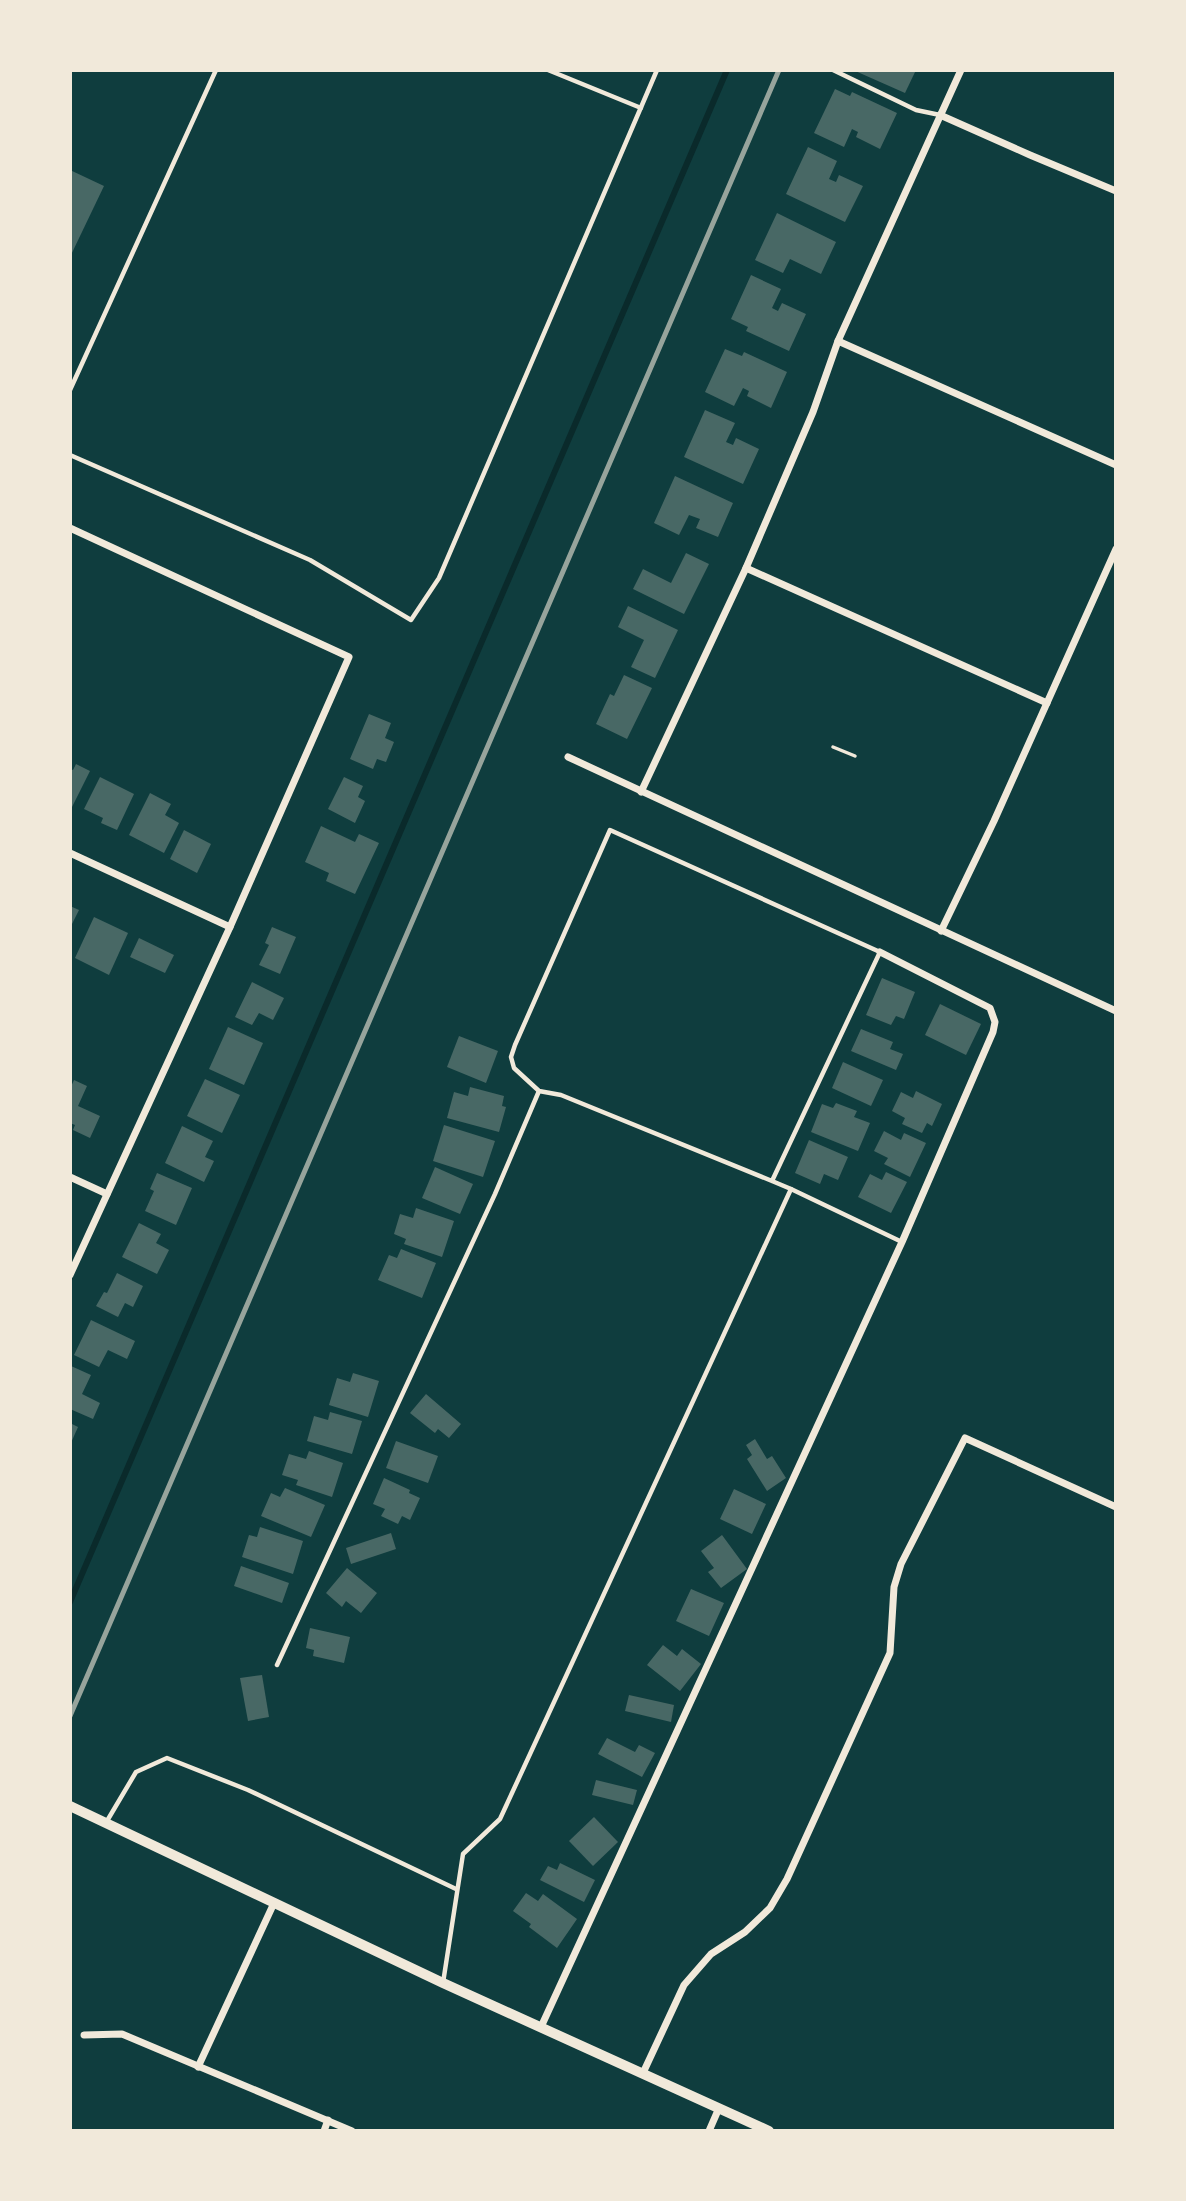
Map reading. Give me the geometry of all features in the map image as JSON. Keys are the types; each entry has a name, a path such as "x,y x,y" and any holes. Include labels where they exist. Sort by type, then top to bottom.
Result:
{"street":[{"path":"640,792 746,568 813,412 838,341 961,70"},
{"path":"940,115 1116,191"},
{"path":"838,341 1116,465"},
{"path":"70,528 349,657 230,927 70,1275"},
{"path":"942,931 1116,550"},
{"path":"746,568 1047,703"},
{"path":"568,757 1116,1011"},
{"path":"70,853 230,927"},
{"path":"541,2027 902,1242 993,1032 995,1022 990,1008 880,952"},
{"path":"70,1177 107,1194"},
{"path":"643,2073 684,1985 711,1954 744,1932 771,1908 787,1879 890,1653 894,1587 901,1564 965,1438 1116,1507"},
{"path":"70,1806 443,1983 769,2131"},
{"path":"198,2067 274,1903"},
{"path":"84,2035 122,2034 352,2131"},
{"path":"709,2131 719,2108"},
{"path":"324,2131 328,2120"}],"lane":[{"path":"70,390 216,70"},
{"path":"548,70 641,108"},
{"path":"70,455 310,560 411,620 439,578 657,70"},
{"path":"833,70 916,110 940,115"},
{"path":"772,1181 880,952 610,830 514,1045 514,1068 539,1091 561,1095 772,1181 902,1242"},
{"path":"277,1665 489,1207 539,1091"},
{"path":"443,1983 463,1854 500,1819 791,1189"},
{"path":"106,1823 136,1772 167,1758 248,1790 456,1889"}],"path":[{"path":"833,747 855,756"}],"building":[{"path":"853,70 916,70 905,93"},
{"path":"835,89 850,96 852,92 897,113 880,149 856,137 858,132 852,129 844,147 814,133"},
{"path":"808,147 837,161 829,179 836,182 839,175 863,186 845,222 786,194"},
{"path":"70,170 104,186 70,257"},
{"path":"777,213 836,242 821,274 790,259 783,273 755,260"},
{"path":"751,275 781,289 772,308 778,311 782,303 806,314 789,351 746,331 748,327 731,319"},
{"path":"725,349 742,356 744,352 787,372 771,408 747,396 749,391 743,388 734,406 705,392"},
{"path":"705,410 735,423 726,442 733,445 736,438 759,449 743,484 684,457"},
{"path":"675,476 733,503 718,537 696,528 700,519 689,515 679,535 654,523"},
{"path":"686,553 709,564 684,614 633,589 643,569 671,583"},
{"path":"628,606 678,630 655,678 631,667 644,640 618,627"},
{"path":"624,675 652,688 627,739 596,724 610,694 614,696"},
{"path":"369,714 391,723 385,738 394,742 386,762 377,759 373,769 350,759"},
{"path":"76,764 90,771 70,811 70,769 73,770"},
{"path":"100,777 134,794 117,830 101,823 103,818 84,809"},
{"path":"344,777 363,786 358,797 365,801 355,823 328,809"},
{"path":"150,793 171,804 165,815 179,823 164,853 129,835"},
{"path":"321,826 355,842 359,834 379,843 355,894 326,881 329,873 305,862"},
{"path":"184,830 211,844 197,873 170,859"},
{"path":"70,906 79,910 70,928"},
{"path":"94,917 128,933 109,975 75,958"},
{"path":"272,927 296,937 280,974 259,965 269,945 265,943"},
{"path":"139,938 174,955 165,973 130,957"},
{"path":"882,978 915,992 904,1019 896,1016 891,1025 866,1015"},
{"path":"252,982 284,998 273,1020 259,1013 252,1025 235,1017"},
{"path":"940,1004 981,1024 966,1055 925,1035"},
{"path":"228,1027 263,1043 244,1085 209,1069"},
{"path":"861,1029 893,1042 890,1049 903,1054 896,1070 851,1051"},
{"path":"459,1036 498,1051 486,1083 447,1067"},
{"path":"843,1062 883,1080 871,1106 832,1088"},
{"path":"205,1079 240,1095 222,1133 187,1116"},
{"path":"74,1080 87,1086 78,1106 100,1116 90,1138 73,1130 75,1125 70,1123 70,1089"},
{"path":"470,1087 504,1096 502,1106 506,1107 499,1132 447,1118 454,1092 468,1096"},
{"path":"916,1091 942,1104 932,1126 927,1123 922,1133 902,1124 905,1118 892,1111 901,1092 913,1098"},
{"path":"836,1103 857,1111 854,1117 870,1123 858,1151 811,1132 822,1104 833,1108"},
{"path":"444,1125 495,1141 483,1177 433,1161"},
{"path":"182,1126 213,1141 205,1157 214,1161 204,1182 165,1163"},
{"path":"884,1131 901,1140 904,1133 926,1143 910,1177 884,1164 888,1158 874,1151"},
{"path":"809,1140 848,1157 838,1180 824,1174 820,1184 795,1173"},
{"path":"435,1167 473,1184 460,1214 422,1198"},
{"path":"886,1172 907,1182 891,1213 858,1197 870,1174 882,1180"},
{"path":"157,1173 192,1188 176,1225 145,1211 154,1191 150,1189"},
{"path":"416,1208 454,1221 442,1257 404,1244 406,1239 394,1234 400,1214 413,1218"},
{"path":"139,1223 161,1234 156,1243 169,1250 157,1274 122,1257"},
{"path":"401,1249 436,1263 422,1298 378,1280 389,1255 397,1258"},
{"path":"117,1273 143,1286 133,1307 125,1303 118,1317 96,1306 104,1292 107,1293"},
{"path":"91,1320 135,1341 127,1359 108,1350 99,1367 74,1355"},
{"path":"71,1366 91,1375 82,1394 100,1403 93,1419 70,1409"},
{"path":"353,1373 379,1381 368,1417 329,1405 337,1378 350,1382"},
{"path":"426,1394 461,1424 449,1438 438,1429 435,1433 410,1413"},
{"path":"330,1412 362,1421 352,1454 307,1441 314,1416 328,1420"},
{"path":"70,1423 78,1427 70,1445"},
{"path":"755,1439 767,1459 772,1456 786,1478 767,1491 747,1459 752,1455 746,1445"},
{"path":"396,1441 438,1456 428,1483 386,1468"},
{"path":"309,1451 343,1463 332,1497 296,1485 298,1480 282,1475 289,1454 306,1459"},
{"path":"384,1478 410,1490 409,1493 420,1498 410,1520 402,1516 398,1524 381,1516 385,1509 373,1504"},
{"path":"285,1488 325,1505 311,1537 261,1516 271,1493 280,1497"},
{"path":"734,1489 766,1504 752,1534 720,1519"},
{"path":"260,1527 303,1541 293,1574 242,1557 249,1535 257,1537"},
{"path":"391,1533 396,1549 351,1564 346,1548"},
{"path":"722,1535 747,1569 721,1588 708,1572 714,1568 701,1551"},
{"path":"241,1566 289,1583 282,1603 234,1586"},
{"path":"347,1568 377,1593 361,1613 346,1601 342,1607 326,1593"},
{"path":"691,1589 724,1603 709,1636 676,1621"},
{"path":"310,1628 350,1637 344,1663 313,1656 314,1650 306,1648"},
{"path":"663,1645 677,1656 682,1649 701,1664 680,1691 647,1665"},
{"path":"262,1675 269,1717 248,1721 240,1678"},
{"path":"629,1695 674,1705 671,1722 625,1711"},
{"path":"607,1738 635,1752 639,1745 655,1753 642,1777 598,1754"},
{"path":"596,1780 637,1790 633,1805 592,1795"},
{"path":"594,1817 618,1842 593,1866 569,1841"},
{"path":"560,1863 595,1880 584,1902 540,1880 548,1866 557,1870"},
{"path":"526,1893 538,1901 543,1894 577,1919 557,1948 513,1911"}],"waterway":[{"path":"70,1602 727,70"}],"railway":[{"path":"70,1716 779,70"}]}
